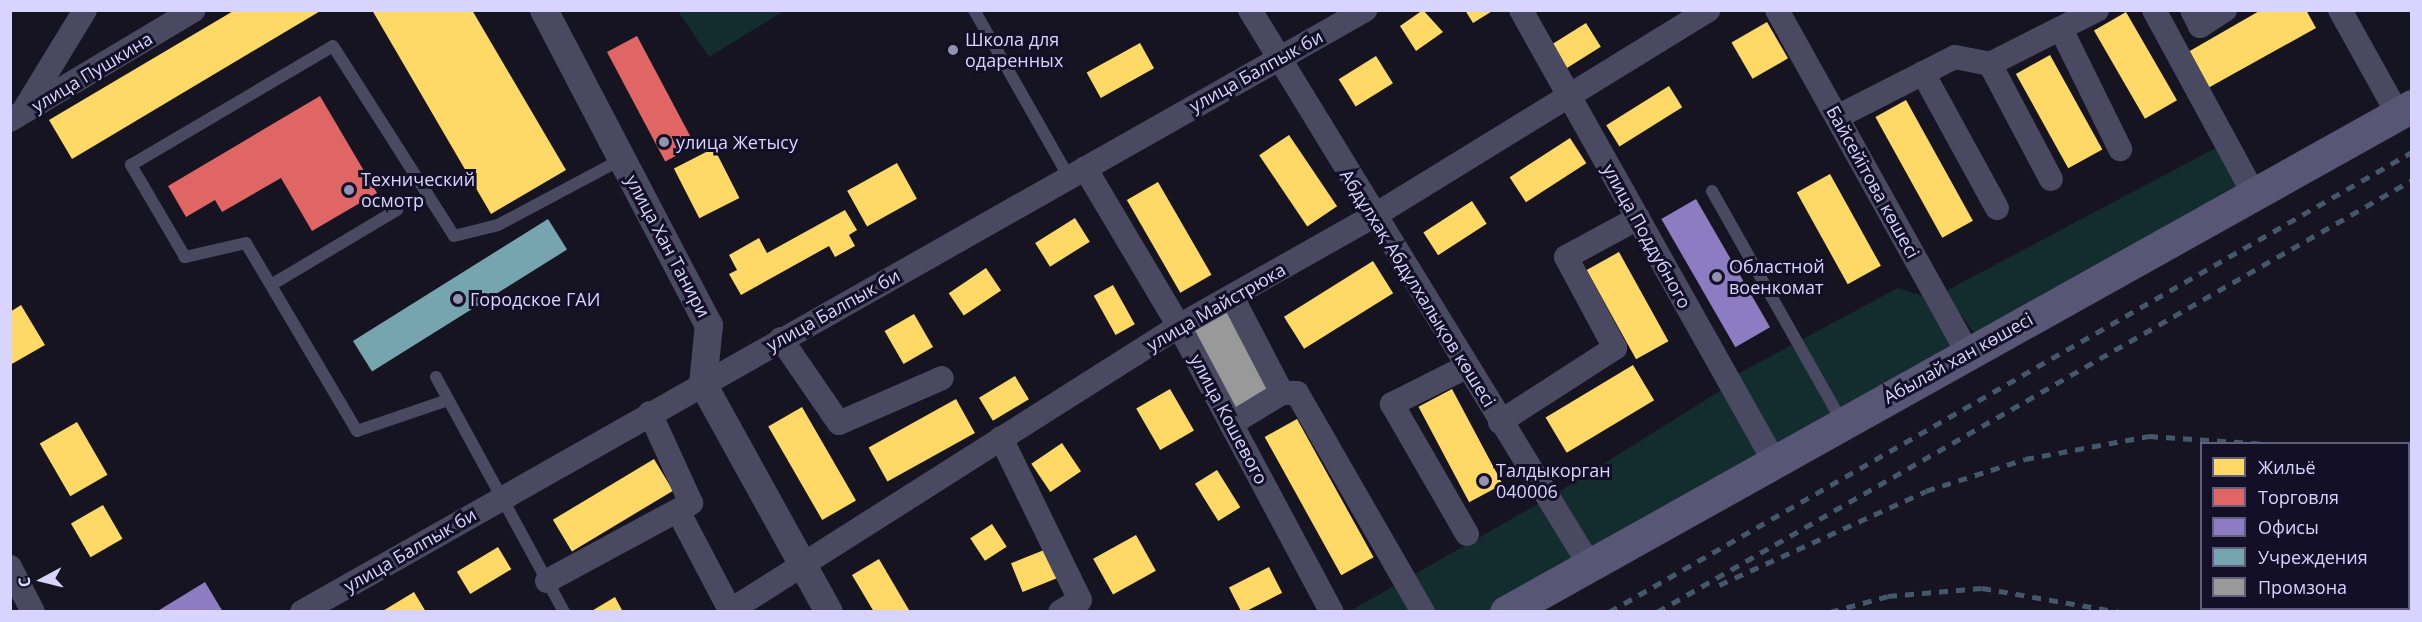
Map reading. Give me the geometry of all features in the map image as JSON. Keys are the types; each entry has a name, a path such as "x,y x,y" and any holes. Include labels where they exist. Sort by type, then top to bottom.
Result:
{"main road":[{"name":"Абылай хан көшесі","path":"1506,612 2405,110"}],"street":[{"name":"улица Пушкина","path":"16,117 85,10"},
{"name":"улица Пушкина","path":"16,117 194,10"},
{"name":"улица Хан Танири","path":"544,10 709,324 703,384"},
{"name":"Абдұлхақ Абдұлхалықов көшесі","path":"1250,10 1372,217 1589,564"},
{"name":"улица Балпык би","path":"302,612 1365,10"},
{"name":"улица Поддубного","path":"1521,10 1774,461"},
{"name":"улица Майстрюка","path":"729,611 802,562 1179,326 1372,217 1709,10"},
{"name":"Байсейітова көшесі","path":"1777,10 1968,353"},
{"path":"1837,117 1955,57 1990,64 2097,10"},
{"path":"2154,10 2254,194"},
{"path":"2192,10 2200,26 2225,10"},
{"path":"2340,10 2405,110"},
{"path":"2061,28 2120,149"},
{"path":"1990,64 2051,179"},
{"path":"1923,73 1997,208"},
{"name":"улица Кошевого","path":"1077,172 1179,326 1332,612"},
{"path":"1500,422 1616,348 1566,257 1638,218"},
{"path":"1232,297 1282,393"},
{"path":"781,339 839,423 942,378"},
{"path":"1466,367 1392,404 1467,534"},
{"path":"703,384 830,612"},
{"path":"1231,424 1282,393 1297,393 1423,612"},
{"path":"547,582 691,503 650,413"},
{"path":"1001,438 1080,600 1060,612"},
{"path":"678,511 729,611"},
{"path":"10,567 33,612"}],"lane":[{"path":"974,10 1077,172"},
{"path":"448,400 357,431 246,243 185,257 131,165 333,46 454,236 498,225 622,159"},
{"path":"1712,191 1843,423"},
{"path":"271,285 397,210"},
{"path":"436,377 500,499 564,612"}],"green space":[{"path":"678,11 784,11 709,57"},
{"path":"2221,145 2239,188 1977,337 1944,292"},
{"path":"1898,288 1929,298 1958,350 1778,453 1728,379"},
{"path":"1723,389 1765,457 1598,561 1556,493"},
{"path":"1543,501 1577,563 1491,611 1348,612"}],"building: Жильё":[{"path":"235,10 322,10 72,159 49,120"},
{"path":"372,10 472,10 566,170 491,214"},
{"path":"1423,10 1443,32 1416,51 1400,26"},
{"path":"1465,10 1494,10 1473,23"},
{"path":"2261,10 2306,10 2316,28 2208,88 2188,52"},
{"path":"2126,12 2177,100 2145,119 2094,30"},
{"path":"1767,22 1788,58 1752,79 1731,42"},
{"path":"1586,23 1601,47 1567,68 1552,44"},
{"path":"1140,43 1154,68 1101,98 1087,73"},
{"path":"2050,55 2102,149 2068,168 2016,74"},
{"path":"1376,56 1393,83 1356,106 1339,79"},
{"path":"1669,86 1682,107 1619,146 1606,125"},
{"path":"1906,100 1973,221 1942,238 1875,117"},
{"path":"1289,135 1337,206 1307,226 1259,155"},
{"path":"1570,138 1586,163 1526,202 1510,177"},
{"path":"714,148 739,198 699,218 674,168"},
{"path":"897,163 917,199 867,226 847,191"},
{"path":"1830,174 1881,266 1848,284 1797,192"},
{"path":"1158,182 1212,275 1180,293 1127,200"},
{"path":"1472,201 1487,224 1438,255 1423,233"},
{"path":"845,210 857,230 849,235 855,246 835,257 829,246 741,295 729,274 737,270 729,255 759,238 767,253"},
{"path":"1075,218 1090,242 1050,267 1035,243"},
{"path":"1619,252 1668,341 1636,359 1587,270"},
{"path":"1373,261 1393,293 1304,349 1284,317"},
{"path":"986,268 1001,290 964,316 949,293"},
{"path":"1113,285 1135,324 1116,335 1094,296"},
{"path":"21,305 45,345 10,365 10,312"},
{"path":"914,314 933,347 904,364 885,331"},
{"path":"1633,365 1654,400 1567,453 1546,418"},
{"path":"1015,376 1029,399 993,421 979,398"},
{"path":"1170,389 1194,431 1160,450 1136,408"},
{"path":"1452,389 1503,484 1469,502 1418,407"},
{"path":"956,399 975,433 887,482 869,447"},
{"path":"802,407 856,501 822,520 768,427"},
{"path":"1297,419 1374,557 1341,575 1265,437"},
{"path":"77,422 108,475 70,496 40,443"},
{"path":"1062,443 1081,471 1050,492 1031,464"},
{"path":"654,459 673,491 572,551 553,520"},
{"path":"1217,470 1240,507 1218,521 1195,484"},
{"path":"103,505 122,539 90,557 71,524"},
{"path":"992,524 1007,547 985,561 970,538"},
{"path":"1136,535 1156,571 1113,595 1093,559"},
{"path":"498,547 511,569 470,594 457,572"},
{"path":"1049,548 1061,577 1023,592 1011,563"},
{"path":"879,559 909,610 874,612 852,575"},
{"path":"1269,567 1282,593 1241,612 1229,587"},
{"path":"414,592 426,612 381,612"},
{"path":"615,597 623,612 590,612"}],"building: Торговля":[{"path":"637,36 695,145 665,161 607,52"},
{"path":"320,96 377,193 312,231 281,178 222,212 215,200 186,217 168,186"}],"building: Офисы":[{"path":"1696,199 1770,327 1735,347 1661,219"},
{"path":"205,582 223,612 156,612"}],"building: Учреждения":[{"path":"548,219 567,250 372,371 353,341"}],"building: Промзона":[{"path":"1231,309 1273,388 1235,409 1193,329"}],"railway":[{"path":"1609,612 2412,152"},
{"path":"1657,612 2412,180"},
{"path":"1719,585 1926,491 2025,459 2149,436 2238,442"},
{"path":"1830,612 1888,596 1982,588 2120,612"}],"place":[{"name":"Школа для одаренных","path":"953,50"},
{"name":"улица Жетысу","path":"664,142"},
{"name":"Технический осмотр","path":"349,190"},
{"name":"Областной военкомат","path":"1717,277"},
{"name":"Городское ГАИ","path":"458,299"},
{"name":"Талдыкорган 040006","path":"1484,481"}]}
